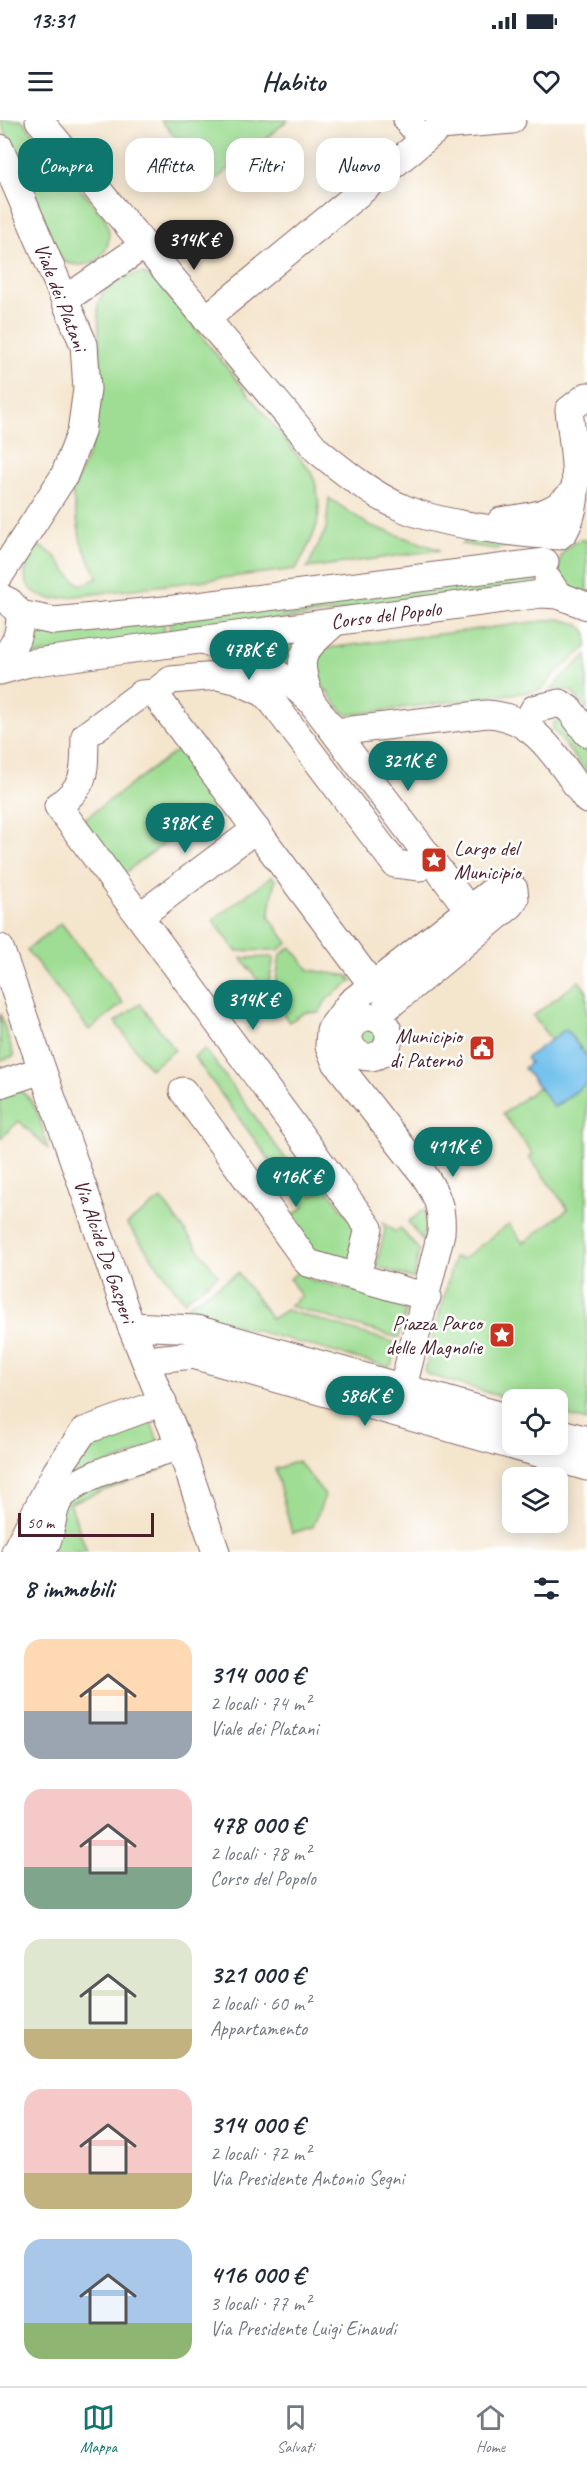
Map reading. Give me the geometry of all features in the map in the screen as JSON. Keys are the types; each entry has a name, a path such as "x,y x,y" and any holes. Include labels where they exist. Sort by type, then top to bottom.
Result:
{"street":[{"path":"39,120 317,450 353,479 405,509 479,525 570,531"},
{"path":"207,319 430,127 512,120"},
{"name":"Viale dei Platani","path":"0,148 84,345 87,389 81,432 64,476 0,574"},
{"path":"66,299 143,246"},
{"path":"577,604 550,587 545,574 545,562 550,548 570,531 579,485 569,410 587,396"},
{"path":"479,525 551,512 566,502 579,485"},
{"name":"Corso del Popolo","path":"10,605 54,621 174,609 545,562"},
{"name":"Corso del Popolo","path":"0,671 29,663 541,594 577,604"},
{"path":"0,660 17,639 10,605"},
{"path":"311,701 300,664 304,652 335,622"},
{"path":"202,640 257,660 278,673 311,701 469,910"},
{"path":"357,1276 369,1228 58,806 76,793 82,781 85,736 141,694 154,693 171,680 217,676 250,685 274,704 395,864 420,867 431,860"},
{"path":"154,693 373,986"},
{"path":"526,724 534,709 560,703 570,710 587,733"},
{"path":"335,732 487,714 505,714 526,724 543,741 587,800"},
{"path":"140,916 256,829"},
{"path":"378,1020 386,1008 511,905 515,899 514,890 505,884 500,885 373,986 338,1016 330,1030 329,1046 335,1061 436,1194 443,1211 441,1233 427,1297 403,1387"},
{"name":"Via Alcide De Gasperi","path":"0,948 131,1326 180,1446 216,1552"},
{"path":"0,1084 42,1070"},
{"path":"183,1091 308,1263 427,1297"},
{"path":"131,1326 196,1329 502,1416"},
{"path":"146,1360 193,1355 587,1467"},
{"path":"15,1552 56,1472 84,1431 163,1402"},
{"path":"568,1435 587,1440"},
{"path":"40,1552 52,1528 56,1505 66,1491 81,1480 180,1446"}],"green space":[{"path":"0,120 22,120 37,138 18,138 18,161"},
{"path":"161,120 288,120 266,138 226,138 226,171 214,181 214,138 176,138"},
{"path":"32,192 83,192 105,218 109,240 106,250 100,257 84,264 62,261"},
{"path":"143,273 158,282 312,473 319,501 317,523 296,569 52,599 36,593 25,577 32,554 28,551 38,546 53,555 81,585 98,578 81,542 72,492 92,445 101,388 98,303 110,285 116,281"},
{"path":"329,498 369,525 440,550 307,568 326,529"},
{"path":"468,537 514,545 495,549 461,544"},
{"path":"580,540 587,540 587,596 571,592 559,575 559,563 563,553"},
{"path":"535,574 538,587 170,633 169,619"},
{"path":"163,619 165,634 22,657 31,627"},
{"path":"558,619 578,624 587,633 587,647 554,674 542,690 349,715 343,712 315,676 316,653 321,649"},
{"path":"294,644 290,650 289,666 262,647"},
{"path":"587,655 587,709 570,690 551,691 560,679"},
{"path":"563,720 587,751 587,773 553,729 553,723"},
{"path":"180,748 220,802 123,874 83,820"},
{"path":"272,876 275,880 269,917 288,943 278,950 236,951 213,920"},
{"path":"61,923 123,1003 89,1030 27,950"},
{"path":"291,947 309,970 348,976 352,981 327,999 319,1013 306,1012 289,1022 273,1000 280,955"},
{"path":"274,957 267,992 241,958"},
{"path":"579,981 587,992 587,1057 566,1029 551,1040 533,1016"},
{"path":"140,1004 175,1050 150,1069 115,1022"},
{"path":"0,1013 14,1056 0,1061"},
{"path":"366,1026 374,1026 381,1033 381,1041 374,1048 366,1048 359,1041 359,1033"},
{"path":"205,1049 313,1196 326,1187 359,1232 350,1263 314,1253 289,1218 304,1207 194,1057"},
{"name":"Piazza Parco delle Magnolie","path":"587,1083 587,1421 568,1416 568,1389 502,1389 502,1397 429,1375 425,1371 454,1257 463,1259 509,1224 523,1243 568,1209 529,1157 533,1154 503,1114 539,1087 555,1107"},
{"path":"16,1090 23,1093 34,1106 48,1149 19,1121 0,1139 0,1096"},
{"path":"161,1199 218,1275 184,1301 127,1224"},
{"path":"424,1210 426,1227 423,1241 408,1222"},
{"path":"383,1222 395,1232 400,1228 419,1250 414,1279 376,1266 385,1230"},
{"path":"299,1271 312,1280 408,1304 399,1338 289,1306 301,1296 290,1279"},
{"path":"238,1273 272,1319 286,1310 399,1344 392,1364 388,1367 181,1310"},
{"path":"150,1419 159,1445 91,1470 29,1536 90,1440"},
{"path":"162,1458 165,1468 70,1503 87,1552 52,1552 64,1499"},
{"path":"298,1461 325,1495 313,1527 292,1533 275,1469"}],"water":[{"path":"566,1029 587,1057 587,1083 554,1107 524,1068 530,1063 526,1058"}],"place":[{"name":"Largo del Municipio","path":"434,860"},
{"name":"Municipio di Paternò","path":"482,1048"},
{"name":"Piazza Parco delle Magnolie","path":"502,1335"}]}
